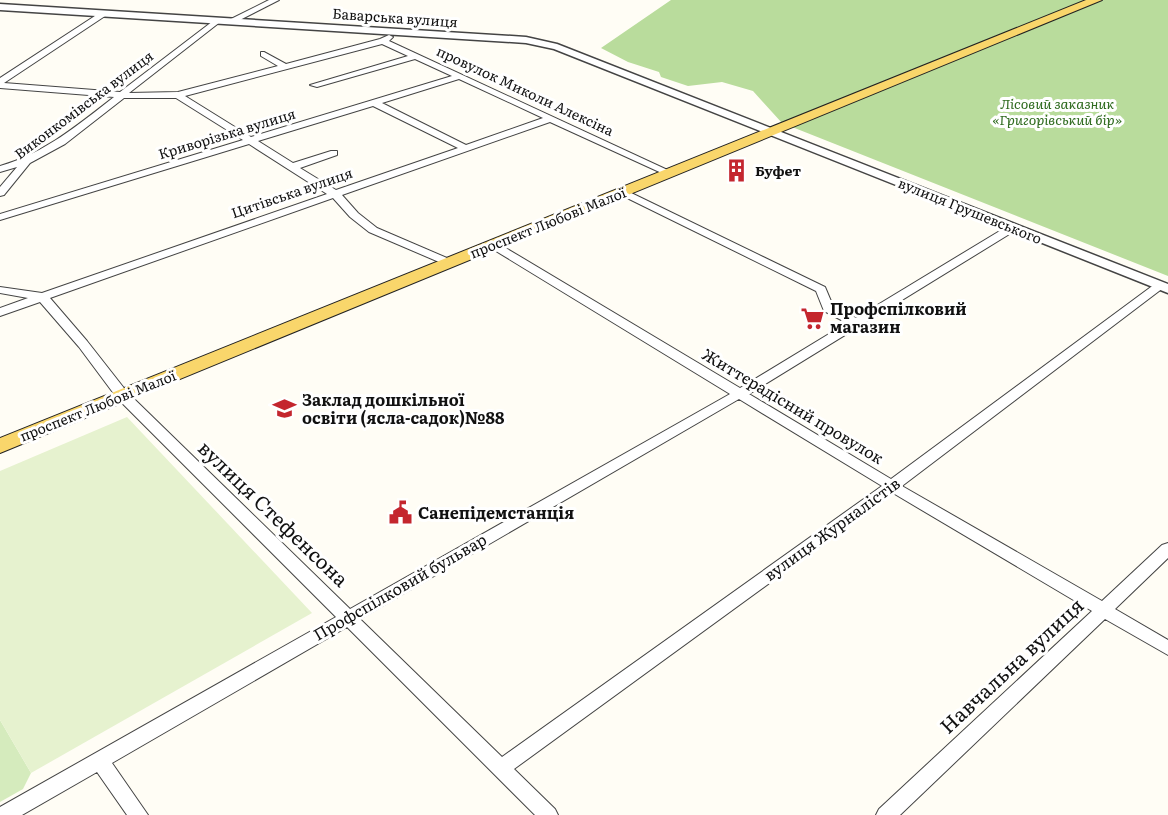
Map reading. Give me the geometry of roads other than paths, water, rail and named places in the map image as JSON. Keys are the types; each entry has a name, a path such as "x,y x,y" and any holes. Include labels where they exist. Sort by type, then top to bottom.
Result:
{"main road":[{"name":"проспект Любові Малої","path":"0,446 1096,0"}],"street":[{"path":"231,21 275,0"},
{"name":"Баварська вулиця","path":"0,7 526,40 557,47 772,132"},
{"path":"0,84 104,14"},
{"name":"Виконкомівська вулиця","path":"0,193 27,161 62,142 217,20"},
{"path":"0,84 140,96 178,95 383,41 395,32"},
{"name":"провулок Миколи Алексіна","path":"383,41 552,117 669,173"},
{"path":"264,54 284,66"},
{"path":"314,85 416,56"},
{"name":"Криворізька вулиця","path":"0,217 461,76"},
{"path":"178,95 335,194 354,215 373,230 450,263"},
{"path":"375,103 465,148"},
{"name":"Цитівська вулиця","path":"0,312 552,117"},
{"name":"вулиця Грушевського","path":"772,132 1164,287"},
{"path":"292,167 334,153"},
{"path":"0,169 27,161"},
{"path":"623,192 821,289 828,308 854,322"},
{"name":"Профспілковий бульвар","path":"4,815 739,394 1012,228"},
{"name":"Життєрадісний провулок","path":"495,246 892,486 1168,648"},
{"name":"вулиця Журналістів","path":"501,768 1164,287"},
{"path":"0,290 42,297"},
{"name":"вулиця Стефенсона","path":"42,297 83,344 122,395 349,616 548,815"},
{"name":"Навчальна вулиця","path":"886,815 1168,549"},
{"path":"100,761 138,815"}],"place":[{"name":"Буфет","path":"737,171"},
{"name":"Профспілковий магазин","path":"812,318"},
{"name":"Заклад дошкільної освіти (ясла-садок)№88","path":"284,409"},
{"name":"Санепідемстанція","path":"400,513"}],"park label":[{"name":"Лісовий заказник «Григорівський бір»","path":"1057,112"}]}
